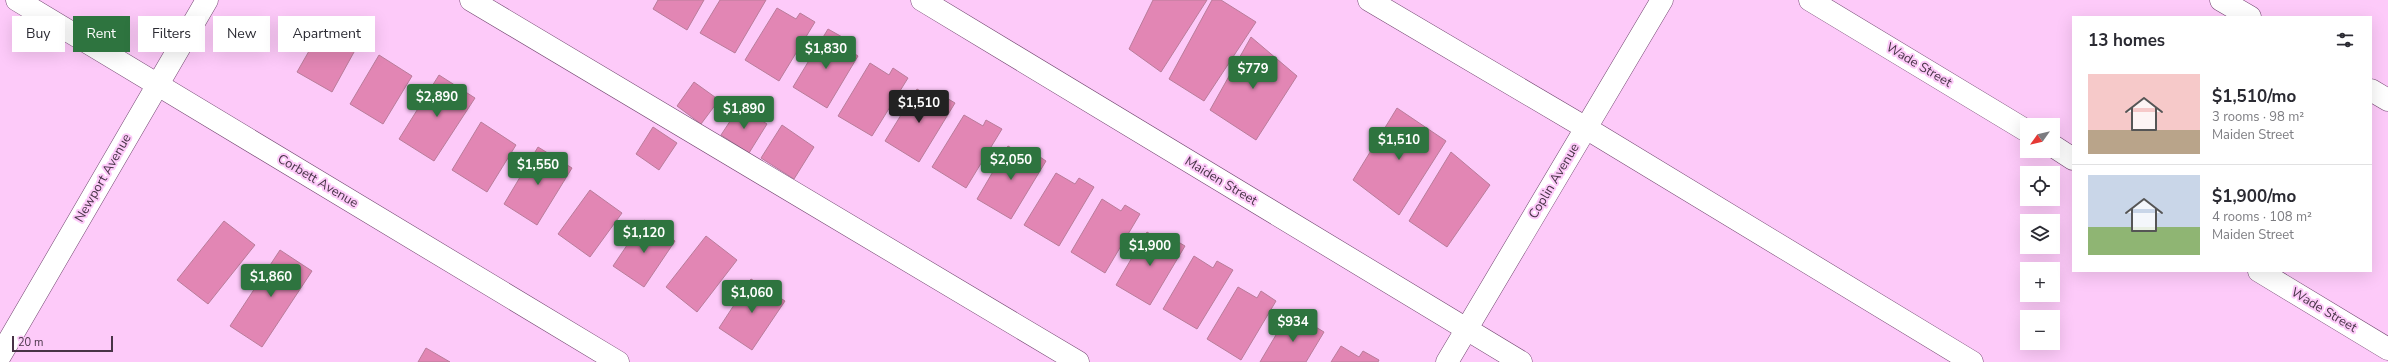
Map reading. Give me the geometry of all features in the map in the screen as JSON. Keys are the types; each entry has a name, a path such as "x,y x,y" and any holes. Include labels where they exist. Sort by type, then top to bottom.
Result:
{"street":[{"name":"Corbett Avenue","path":"18,0 618,362"},
{"name":"Newport Avenue","path":"0,356 207,0"},
{"path":"471,0 1078,362"},
{"name":"Maiden Street","path":"922,0 1521,362"},
{"path":"1369,0 1586,128 1972,362"},
{"name":"Coplin Avenue","path":"1447,362 1662,0"},
{"name":"Wade Street","path":"1810,0 2020,127"},
{"path":"2221,0 2248,16"},
{"path":"2372,91 2388,100"},
{"path":"2060,151 2072,158"},
{"name":"Wade Street","path":"2261,272 2388,349"}],"building":[{"path":"658,0 704,0 687,30 653,9"},
{"path":"720,0 766,0 735,53 700,33"},
{"path":"1153,0 1207,0 1161,72 1129,49"},
{"path":"1212,0 1221,0 1256,22 1204,101 1169,79"},
{"path":"777,8 796,19 800,13 815,22 779,81 745,60"},
{"path":"828,29 844,38 840,44 858,56 827,108 793,87"},
{"path":"1251,37 1297,76 1256,140 1210,110"},
{"path":"308,52 354,52 332,92 297,72"},
{"path":"379,55 412,76 383,124 350,104"},
{"path":"870,63 889,75 893,68 908,78 872,136 838,116"},
{"path":"439,75 475,98 434,161 399,139"},
{"path":"694,82 719,100 701,124 677,106"},
{"path":"917,89 936,100 940,94 955,103 919,162 885,141"},
{"path":"740,106 767,124 749,153 721,135"},
{"path":"1397,108 1446,141 1399,215 1353,180"},
{"path":"964,115 983,126 986,120 1002,129 966,188 932,167"},
{"path":"481,122 516,145 487,192 452,170"},
{"path":"782,125 814,147 794,179 761,158"},
{"path":"653,127 677,143 659,170 636,154"},
{"path":"1008,146 1027,157 1031,151 1046,161 1011,219 977,199"},
{"path":"538,147 572,168 537,225 504,204"},
{"path":"1451,152 1490,185 1447,247 1409,221"},
{"path":"1056,173 1075,184 1079,178 1094,187 1059,246 1024,225"},
{"path":"590,190 622,213 590,257 558,234"},
{"path":"1102,199 1121,211 1125,205 1140,214 1105,273 1071,252"},
{"path":"644,220 675,241 644,287 613,266"},
{"path":"224,221 255,245 208,304 177,280"},
{"path":"1147,232 1166,244 1170,237 1185,246 1150,305 1116,285"},
{"path":"706,236 737,260 697,312 666,287"},
{"path":"280,250 312,271 262,347 230,326"},
{"path":"1194,256 1213,268 1217,261 1233,270 1197,329 1163,309"},
{"path":"751,279 785,301 752,350 719,328"},
{"path":"1238,287 1257,298 1261,291 1276,301 1241,360 1207,339"},
{"path":"1286,318 1305,329 1309,323 1324,332 1306,362 1260,362"},
{"path":"1341,346 1359,357 1363,351 1379,360 1378,362 1331,362"},
{"path":"426,348 450,362 418,362"}]}
